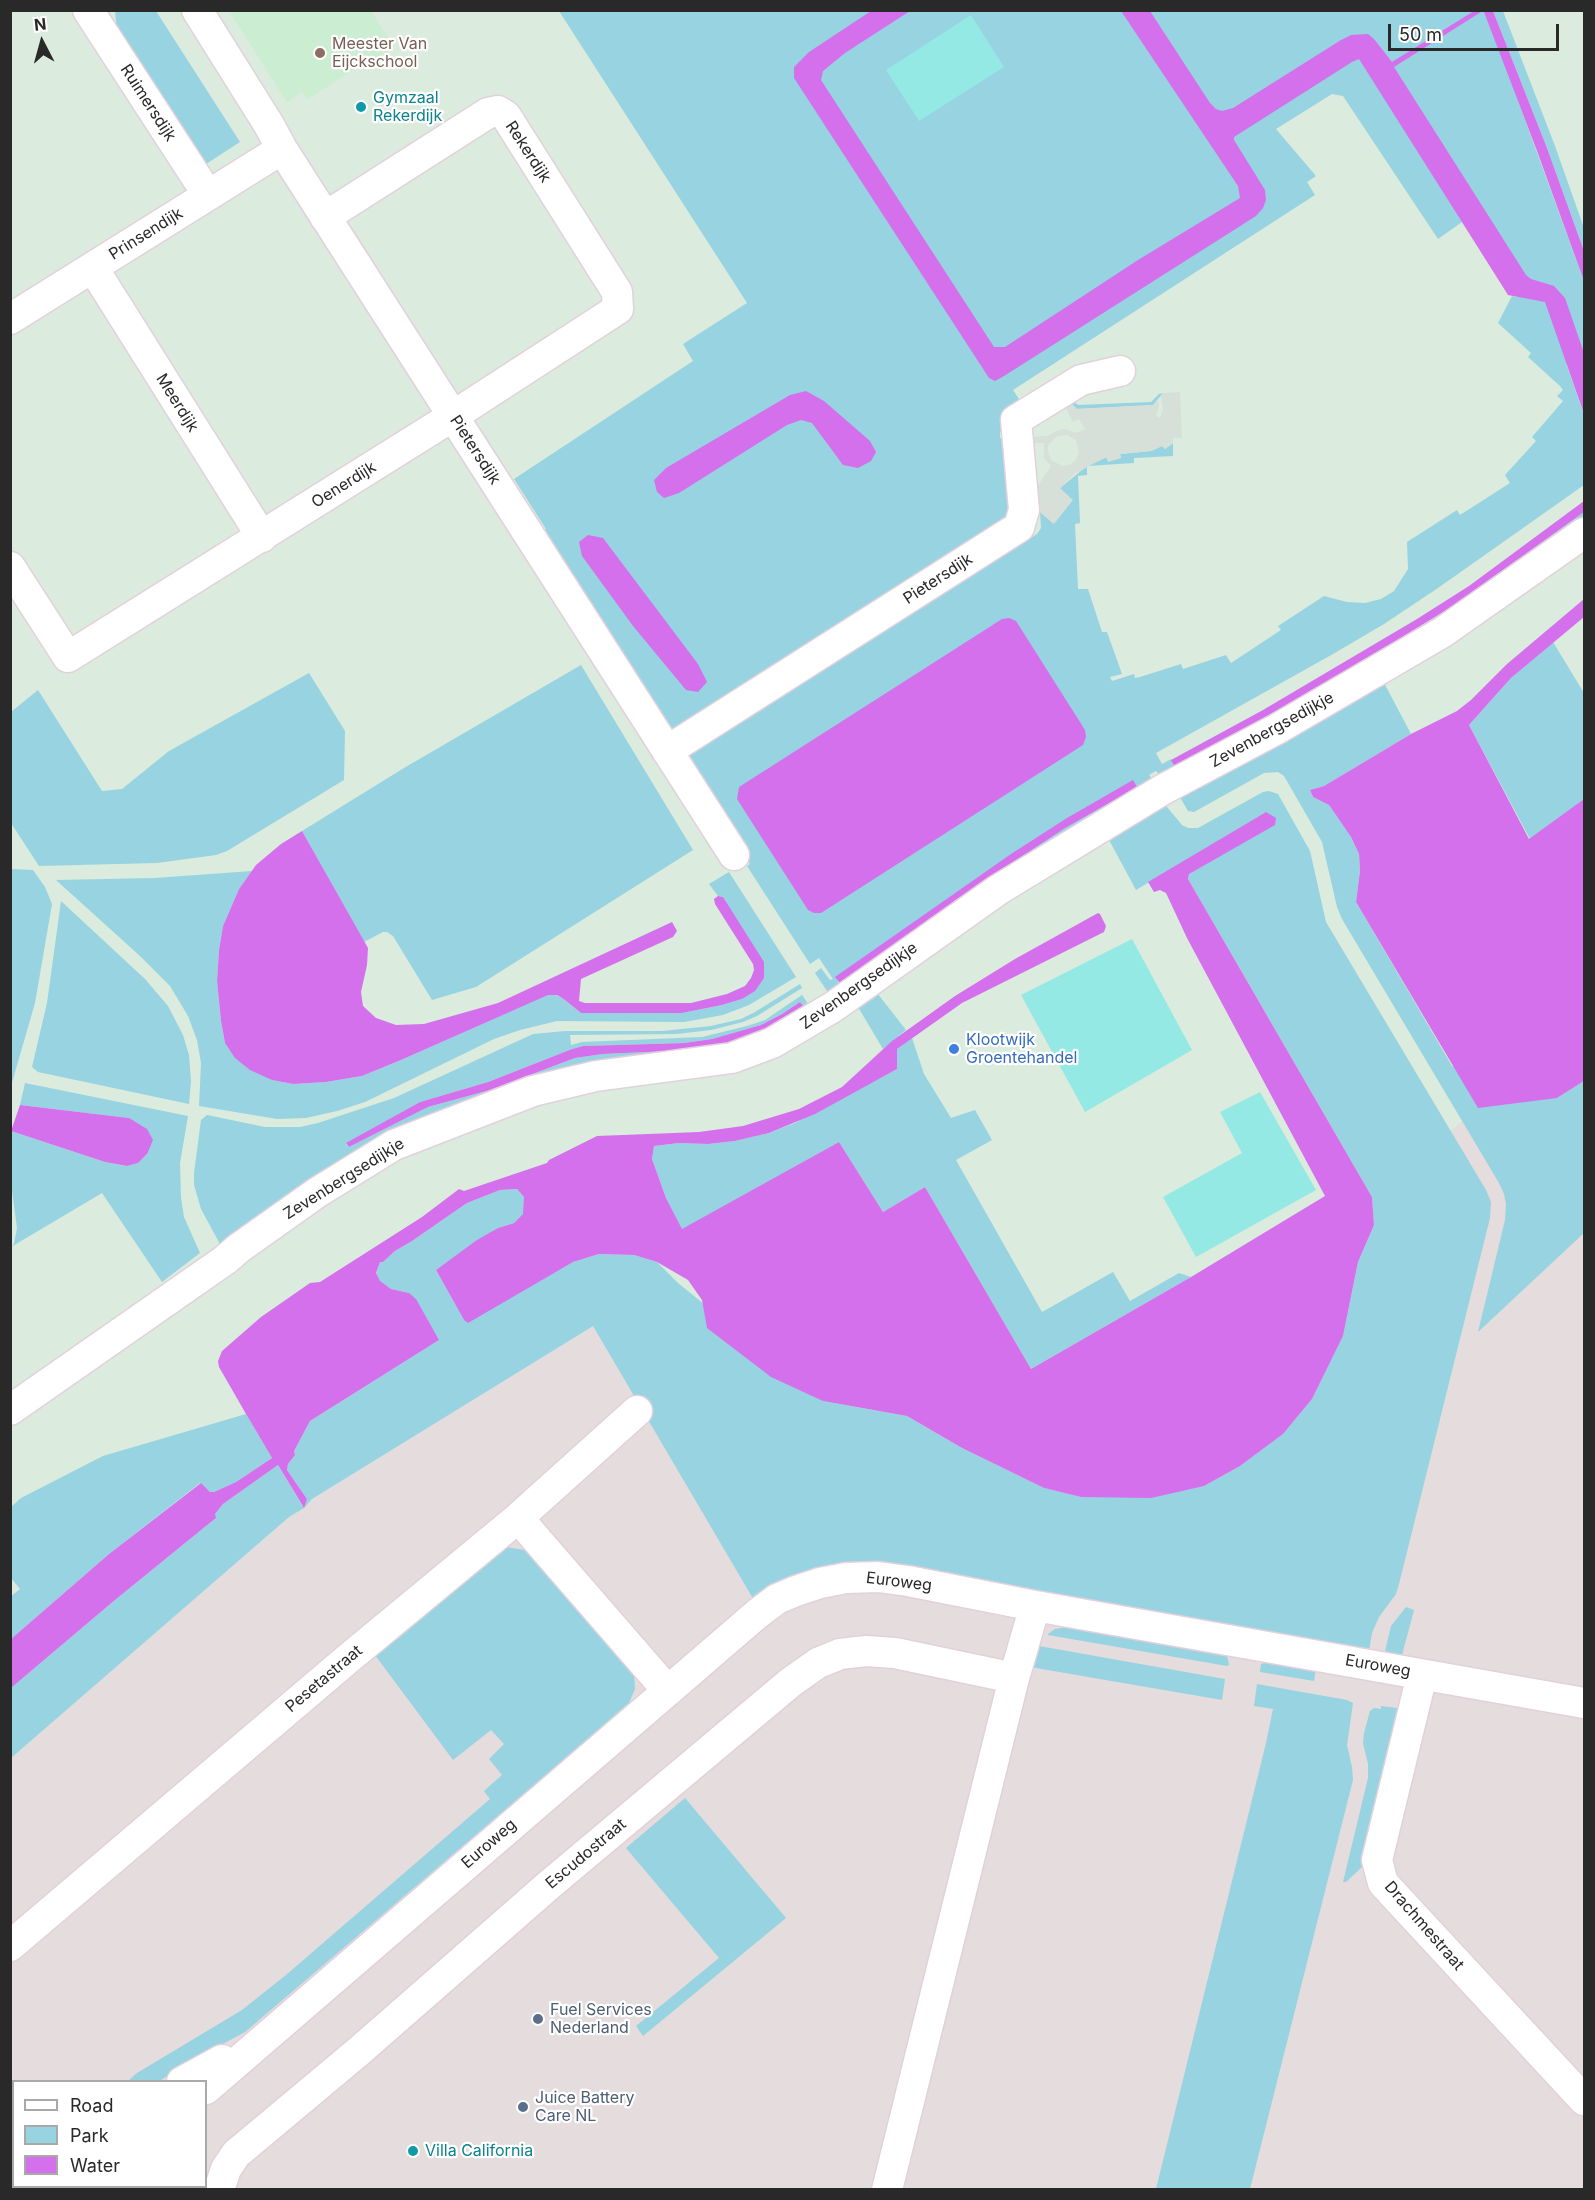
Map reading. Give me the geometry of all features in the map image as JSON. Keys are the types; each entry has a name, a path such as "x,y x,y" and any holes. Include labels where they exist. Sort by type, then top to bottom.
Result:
{"street":[{"name":"Ruimersdijk","path":"88,10 208,195"},
{"path":"197,10 282,149"},
{"name":"Rekerdijk","path":"325,217 488,113 498,111 506,116 617,292 618,309"},
{"name":"Prinsendijk","path":"10,319 282,149"},
{"name":"Pietersdijk","path":"282,149 734,855"},
{"name":"Meerdijk","path":"93,268 262,537"},
{"name":"Oenerdijk","path":"10,567 68,657 262,537 618,309"},
{"name":"Pietersdijk","path":"667,751 1019,527 1024,510 1016,420 1081,380 1120,371"},
{"name":"Zevenbergsedijkje","path":"10,1410 318,1192 394,1145 533,1091 596,1076 732,1058 772,1043 832,1007 998,890 1162,790 1277,729 1443,632 1584,533"},
{"name":"Pesetastraat","path":"10,1946 350,1656 518,1518 637,1411"},
{"path":"518,1518 668,1691"},
{"name":"Euroweg","path":"207,2088 777,1599 796,1590 820,1583 846,1578 878,1577 1584,1702"},
{"path":"887,2190 1014,1678 1035,1606"},
{"name":"Escudostraat","path":"219,2190 226,2169 236,2154 358,2052 558,1877 791,1682 818,1663 840,1654 866,1651 895,1653 1014,1678"},
{"name":"Drachmestraat","path":"1422,1675 1377,1860 1383,1883 1584,2100"},
{"name":"Euroweg","path":"186,2080 262,2039"}],"shaded area":[{"name":"Meester Van Eijckschool","path":"229,11 371,11 394,47 371,61 370,59 308,99 302,92 287,102"},
{"path":"971,15 1004,67 919,121 886,70"},
{"path":"1180,392 1182,438 1173,438 1173,443 1165,449 1162,446 1151,451 1120,454 1121,458 1108,462 1106,457 1076,473 1060,488 1073,500 1054,524 1040,512 1034,513 1033,493 1051,466 1044,458 1044,443 1030,443 1029,437 1048,436 1064,429 1076,433 1085,429 1079,419 1073,422 1062,400 1065,398 1077,409 1153,405 1158,399 1156,416 1160,418 1163,409 1161,396 1163,393","holes":["1067,435 1076,440 1079,452 1076,460 1069,465 1062,466 1051,460 1048,445 1057,436"]},
{"path":"1132,939 1192,1050 1085,1112 1021,995"},
{"path":"1584,1081 1584,2189 11,2189 10,1758 312,1499 593,1325 755,1602 1343,1336 1372,1197 1478,1108 1557,1098"},
{"path":"1260,1092 1316,1190 1196,1257 1163,1197 1242,1153 1220,1112"}],"green space":[{"path":"115,11 156,11 240,142 203,166 117,31"},
{"path":"559,11 1483,11 1487,16 1584,281 1584,386 1566,363 1584,415 1584,485 1384,624 1156,753 1162,764 1171,759 1175,766 1393,644 1453,606 1584,512 1584,525 1508,579 1165,781 1156,771 1149,775 1157,786 835,994 827,991 815,973 821,968 830,980 833,979 819,958 810,964 747,866 750,864 689,769 689,753 673,728 661,730 535,536 546,529 514,479 693,361 683,344 747,303","holes":["1332,94 1343,96 1438,239 1462,222 1456,212 1518,297 1512,296 1498,323 1531,353 1528,357 1563,390 1557,396 1563,401 1532,437 1536,441 1505,475 1510,483 1460,515 1457,510 1407,542 1408,569 1394,591 1381,599 1365,603 1347,602 1324,596 1278,626 1281,630 1231,663 1226,655 1183,669 1181,664 1140,677 1135,678 1134,674 1112,681 1110,677 1122,674 1107,632 1102,632 1088,589 1078,589 1075,524 1080,523 1078,476 1087,475 1087,466 1059,489 1053,523 1040,512 1041,528 1037,534 1026,541 1008,513 1012,510 1008,438 1000,438 1000,432 1007,431 1023,405 1013,390 1315,195 1307,182 1316,176 1276,129","928,920 840,983 839,983 837,979"]},
{"path":"1493,11 1503,11 1555,146 1584,228 1584,251 1547,148"},
{"path":"1163,393 1153,405 1077,409 1065,398 1068,397 1078,405 1151,402"},
{"path":"1173,443 1173,456 1134,458 1134,463 1087,466 1107,457 1121,458 1120,454 1151,451 1162,446 1165,449"},
{"path":"1553,642 1584,693 1584,799 1530,839 1469,725 1511,678"},
{"path":"581,665 693,850 476,987 432,1000 393,936 383,932 364,942 302,831 404,768"},
{"path":"309,673 345,731 344,780 227,851 216,855 157,863 39,866 11,823 11,712 38,690 102,791 122,789 169,751"},
{"path":"1382,679 1411,734 1324,786 1310,790 1313,797 1329,805 1351,837 1359,854 1360,871 1356,902 1452,1066 1557,1098 1584,1081 1584,1233 1478,1332 1505,1220 1504,1194 1342,919 1337,907 1322,842 1284,776 1278,772 1264,773 1194,812 1188,811 1181,799 1180,790"},
{"path":"1263,792 1278,794 1310,851 1326,922 1491,1202 1490,1218 1399,1584 1396,1594 1379,1617 1372,1633 1369,1651 853,1567 755,1602 593,1326 312,1499 304,1508 289,1517 11,1758 11,1688 215,1519 215,1514 223,1504 278,1465 303,1507 307,1499 287,1470 310,1421 439,1340 409,1293 391,1289 380,1282 376,1274 380,1261 383,1262 395,1251 467,1203 500,1190 517,1189 524,1197 524,1214 514,1223 498,1228 436,1270 464,1320 573,1262 599,1254 634,1255 657,1262 678,1283 823,1401 907,1416 962,1448 1044,1488 1081,1497 1204,1486 1240,1466 1283,1434 1312,1399 1343,1336 1358,1262 1374,1225 1372,1197 1188,879 1189,874 1266,812 1136,890 1108,838 1162,804 1182,825 1188,828 1198,828"},
{"path":"11,869 33,870 45,887 52,904 35,1003 11,1086"},
{"path":"252,871 239,889 223,926 217,981 225,1043 272,1080 293,1084 326,1082 362,1076 547,995 556,995 581,1013 682,1013 742,999 764,978 723,897 718,896 709,884 729,872 796,977 749,1005 723,1015 684,1022 557,1021 520,1030 494,1039 365,1102 306,1118 277,1119 199,1106 201,1063 197,1040 188,1016 170,986 56,880 155,878"},
{"path":"61,901 145,979 168,1006 183,1035 189,1055 191,1081 189,1104 38,1072 32,1067 47,1003"},
{"path":"800,984 802,988 743,1022 711,1030 677,1034 570,1035 571,1045 582,1042 702,1037 765,1020 802,995 809,1005 812,1003 816,1009 784,1029 742,1047 625,1064 554,1078 424,1124 316,1179 281,1203 262,1222 227,1246 221,1246 201,1209 194,1185 194,1173 201,1120 207,1115 265,1127 300,1127 394,1098 533,1034 565,1031 662,1031 711,1026 741,1019","holes":["800,1002 805,1008 768,1031 721,1046 575,1058 490,1090 428,1107 349,1147 346,1144 420,1102 488,1082 572,1049 583,1046 684,1043 712,1039 761,1025"]},
{"path":"874,989 906,1030 883,1049 855,1002"},
{"path":"912,1038 924,1074 951,1118 975,1110 992,1140 956,1160 1042,1312 1113,1272 1130,1301 1179,1273 1191,1277 1031,1369 925,1187 883,1212 839,1142 682,1230 666,1198 652,1159 654,1146 735,1141 769,1133 795,1123 897,1069 897,1049"},
{"path":"25,1083 188,1116 180,1163 181,1198 184,1217 200,1253 162,1282 102,1193 11,1247 14,1244 17,1228 11,1183 11,1131 105,1162 126,1166 138,1163 147,1154 129,1118 20,1105"},
{"path":"246,1414 272,1458 236,1482 214,1492 210,1492 200,1483 109,1554 11,1639 10,1597 20,1589 11,1578 11,1507 21,1498 103,1456"},
{"path":"506,1547 525,1550 634,1673 635,1689 628,1705 245,2032 176,2069 161,2080 129,2080 137,2073 242,2010 286,1975 490,1799 484,1791 502,1775 489,1759 504,1744 491,1730 453,1760 372,1651"},
{"path":"1406,1607 1414,1610 1402,1655 1395,1658 1384,1656 1391,1626"},
{"path":"1073,1626 1222,1652 1227,1655 1229,1665 1048,1635 1055,1629"},
{"path":"1039,1646 1225,1679 1222,1700 1030,1667"},
{"path":"1270,1661 1316,1669 1314,1681 1260,1672 1261,1664"},
{"path":"1257,1684 1353,1703 1347,1745 1353,1780 1250,2189 1156,2189 1273,1709 1254,1706"},
{"path":"1381,1706 1397,1708 1399,1723 1363,1866 1346,1882 1343,1882 1368,1778 1368,1764 1363,1743 1364,1733 1370,1711 1374,1708 1381,1709"},
{"path":"685,1798 786,1918 643,2036 636,2026 719,1958 626,1848"}],"water":[{"path":"871,11 910,11 845,53 823,71 821,80 994,347 1005,347 1138,260 1240,198 1238,186 1121,11 1150,11 1210,103 1222,111 1233,108 1351,35 1368,34 1392,62 1474,11 1493,11 1547,148 1584,251 1584,281 1484,12 1394,67 1526,275 1531,279 1554,286 1565,298 1584,353 1584,414 1545,302 1508,295 1359,59 1234,137 1265,190 1266,200 1256,216 1004,376 995,381 989,378 794,78 794,67 809,52"},
{"path":"806,391 824,401 870,441 876,452 871,461 858,468 843,465 812,423 801,420 787,425 679,493 664,498 657,492 654,480 666,468 790,395"},
{"path":"1584,501 1584,512 1453,606 1320,687 1175,767 1171,760 1263,710 1469,586"},
{"path":"588,535 603,538 698,664 707,682 698,692 686,690 633,626 582,556 579,542"},
{"path":"1584,599 1584,617 1511,678 1469,725 1529,839 1584,799 1584,1081 1557,1098 1478,1108 1356,902 1360,871 1359,854 1351,837 1329,805 1313,797 1310,790 1324,786 1411,734 1457,711 1507,664"},
{"path":"1009,618 1016,621 1085,730 1086,737 1083,745 821,913 808,910 737,799 739,787 1002,619"},
{"path":"1133,780 1137,787 1065,828 1004,868 840,983 835,977 1011,854"},
{"path":"1266,812 1276,818 1275,825 1189,874 1188,879 1372,1197 1374,1225 1358,1262 1343,1336 1312,1399 1283,1434 1240,1466 1204,1486 1151,1498 1081,1497 1044,1488 962,1448 907,1416 823,1401 771,1377 707,1328 702,1300 688,1280 657,1262 634,1255 599,1254 573,1262 468,1323 464,1320 436,1270 477,1240 498,1228 514,1223 523,1214 524,1197 517,1189 500,1190 467,1203 380,1262 376,1273 380,1281 391,1289 409,1293 416,1299 439,1340 310,1421 287,1470 307,1499 304,1508 278,1465 223,1504 215,1514 216,1518 11,1688 11,1639 109,1554 201,1483 210,1492 214,1492 236,1482 272,1458 219,1367 218,1361 222,1351 261,1317 310,1283 320,1282 422,1217 459,1189 464,1191 547,1163 597,1136 699,1132 743,1126 799,1109 842,1087 892,1041 955,996 1015,959 1098,913 1106,926 1104,932 962,1003 897,1049 897,1069 815,1114 769,1133 735,1141 654,1146 652,1159 666,1198 682,1229 839,1142 883,1212 925,1187 1031,1369 1191,1277 1325,1196 1187,938 1166,893 1160,890 1154,892 1148,882"},
{"path":"302,831 368,948 361,992 363,1006 376,1018 396,1025 424,1024 498,1003 672,922 677,931 673,937 581,979 579,1001 585,1003 691,1003 727,994 745,986 754,970 753,964 715,904 714,899 718,896 723,897 764,962 764,978 755,991 742,999 682,1013 581,1013 557,995 548,995 362,1076 326,1082 293,1084 272,1080 250,1070 235,1058 225,1043 217,981 219,950 223,926 239,889 256,865 281,844"},
{"path":"800,1002 805,1008 786,1021 734,1043 691,1050 603,1054 575,1058 490,1090 428,1107 349,1147 346,1143 420,1102 488,1082 572,1049 583,1046 684,1043 712,1039 761,1025"},
{"path":"20,1105 129,1118 147,1129 153,1140 147,1154 138,1163 127,1166 105,1162 11,1131"}],"place":[{"name":"Meester Van Eijckschool","path":"320,53"},
{"name":"Gymzaal Rekerdijk","path":"361,107"},
{"name":"Klootwijk Groentehandel","path":"954,1049"},
{"name":"Fuel Services Nederland","path":"538,2019"},
{"name":"Juice Battery Care NL","path":"523,2107"},
{"name":"Villa California","path":"413,2151"}]}
